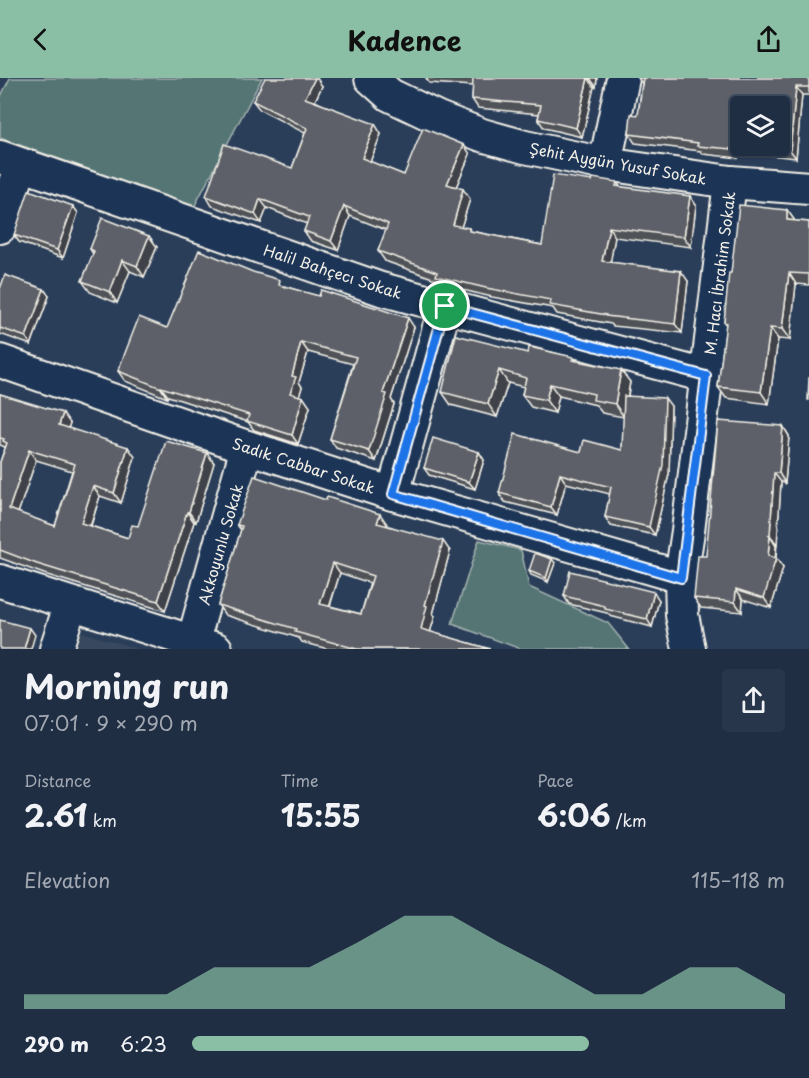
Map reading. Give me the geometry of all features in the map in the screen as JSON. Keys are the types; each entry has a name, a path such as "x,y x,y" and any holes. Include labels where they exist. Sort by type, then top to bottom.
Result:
{"street":[{"name":"Şehit Aygün Yusuf Sokak","path":"370,78 390,95 438,118 482,135 525,147 605,164 730,182 809,188"},
{"path":"605,164 623,78"},
{"path":"0,226 10,161"},
{"name":"Halil Bahçecı Sokak","path":"10,161 381,289 706,376"},
{"name":"M. Hacı İbrahim Sokak","path":"689,649 682,615 681,578 730,182"},
{"path":"393,494 445,306"},
{"name":"Sadık Cabbar Sokak","path":"0,361 248,447 393,494 681,578"},
{"name":"Akkoyunlu Sokak","path":"204,645 248,447"},
{"path":"0,581 204,645"},
{"path":"56,649 71,603"}],"shaded area":[{"path":"81,632 138,649 76,649"}],"green space":[{"path":"10,78 262,78 194,207 0,138 0,98"},
{"path":"479,540 521,550 529,587 608,623 629,649 521,649 452,624"}],"building":[{"path":"265,78 315,78 305,98 375,124 362,158 404,175 423,128 464,145 447,184 463,189 453,225 469,228 469,231 542,245 553,175 592,181 593,178 617,182 616,186 690,196 684,237 609,227 602,261 681,271 675,324 606,316 550,305 551,300 436,276 437,272 378,251 388,224 344,206 331,241 304,231 309,217 260,199 255,214 206,196 224,144 292,168 307,128 253,101"},
{"path":"473,78 588,78 576,128 538,119 541,105 472,99"},
{"path":"643,78 809,78 809,87 796,87 790,150 790,96 730,96 730,149 697,146 698,143 629,134 631,114 638,115"},
{"path":"29,190 73,206 57,250 14,235"},
{"path":"739,205 787,210 787,220 809,222 809,274 789,273 782,329 770,328 761,392 718,387 726,323 724,322 729,273 731,273"},
{"path":"102,218 149,236 137,266 122,260 110,292 82,281 94,251 90,249"},
{"path":"199,250 253,272 280,280 279,285 319,296 321,290 408,318 383,393 387,394 369,451 330,439 356,357 301,342 292,376 296,377 290,393 303,397 292,435 247,421 249,415 161,388 118,371 139,317 167,328"},
{"path":"5,275 44,289 26,337 0,328 0,289"},
{"path":"456,335 528,353 529,347 573,357 572,360 621,370 615,404 593,400 594,394 550,384 546,400 522,395 526,378 499,370 488,404 442,392"},
{"path":"0,394 63,413 59,425 128,447 114,493 93,486 81,523 128,538 132,525 138,526 166,441 207,453 158,601 37,564 0,550 0,462 7,443 0,438","holes":["29,450 75,464 55,526 9,509"]},
{"path":"624,396 665,398 663,465 649,527 605,517 611,487 560,474 551,507 499,493 515,434 581,452 584,440 622,450"},
{"path":"718,421 783,426 779,473 774,473 770,535 768,535 770,536 768,556 776,558 764,598 736,589 735,602 694,598 698,556 706,556"},
{"path":"433,438 479,452 469,482 424,468"},
{"path":"254,476 326,500 327,497 380,514 377,523 443,541 425,605 427,606 421,629 490,649 357,649 295,632 296,629 218,605 242,526 237,525","holes":["333,563 373,576 361,614 320,604"]},
{"path":"535,553 552,559 546,578 529,571"},
{"path":"570,571 654,592 647,619 564,596"},
{"path":"0,620 30,628 24,649 0,649"}],"route":[{"path":"445,306 706,376 681,578 393,494 445,306"}]}
